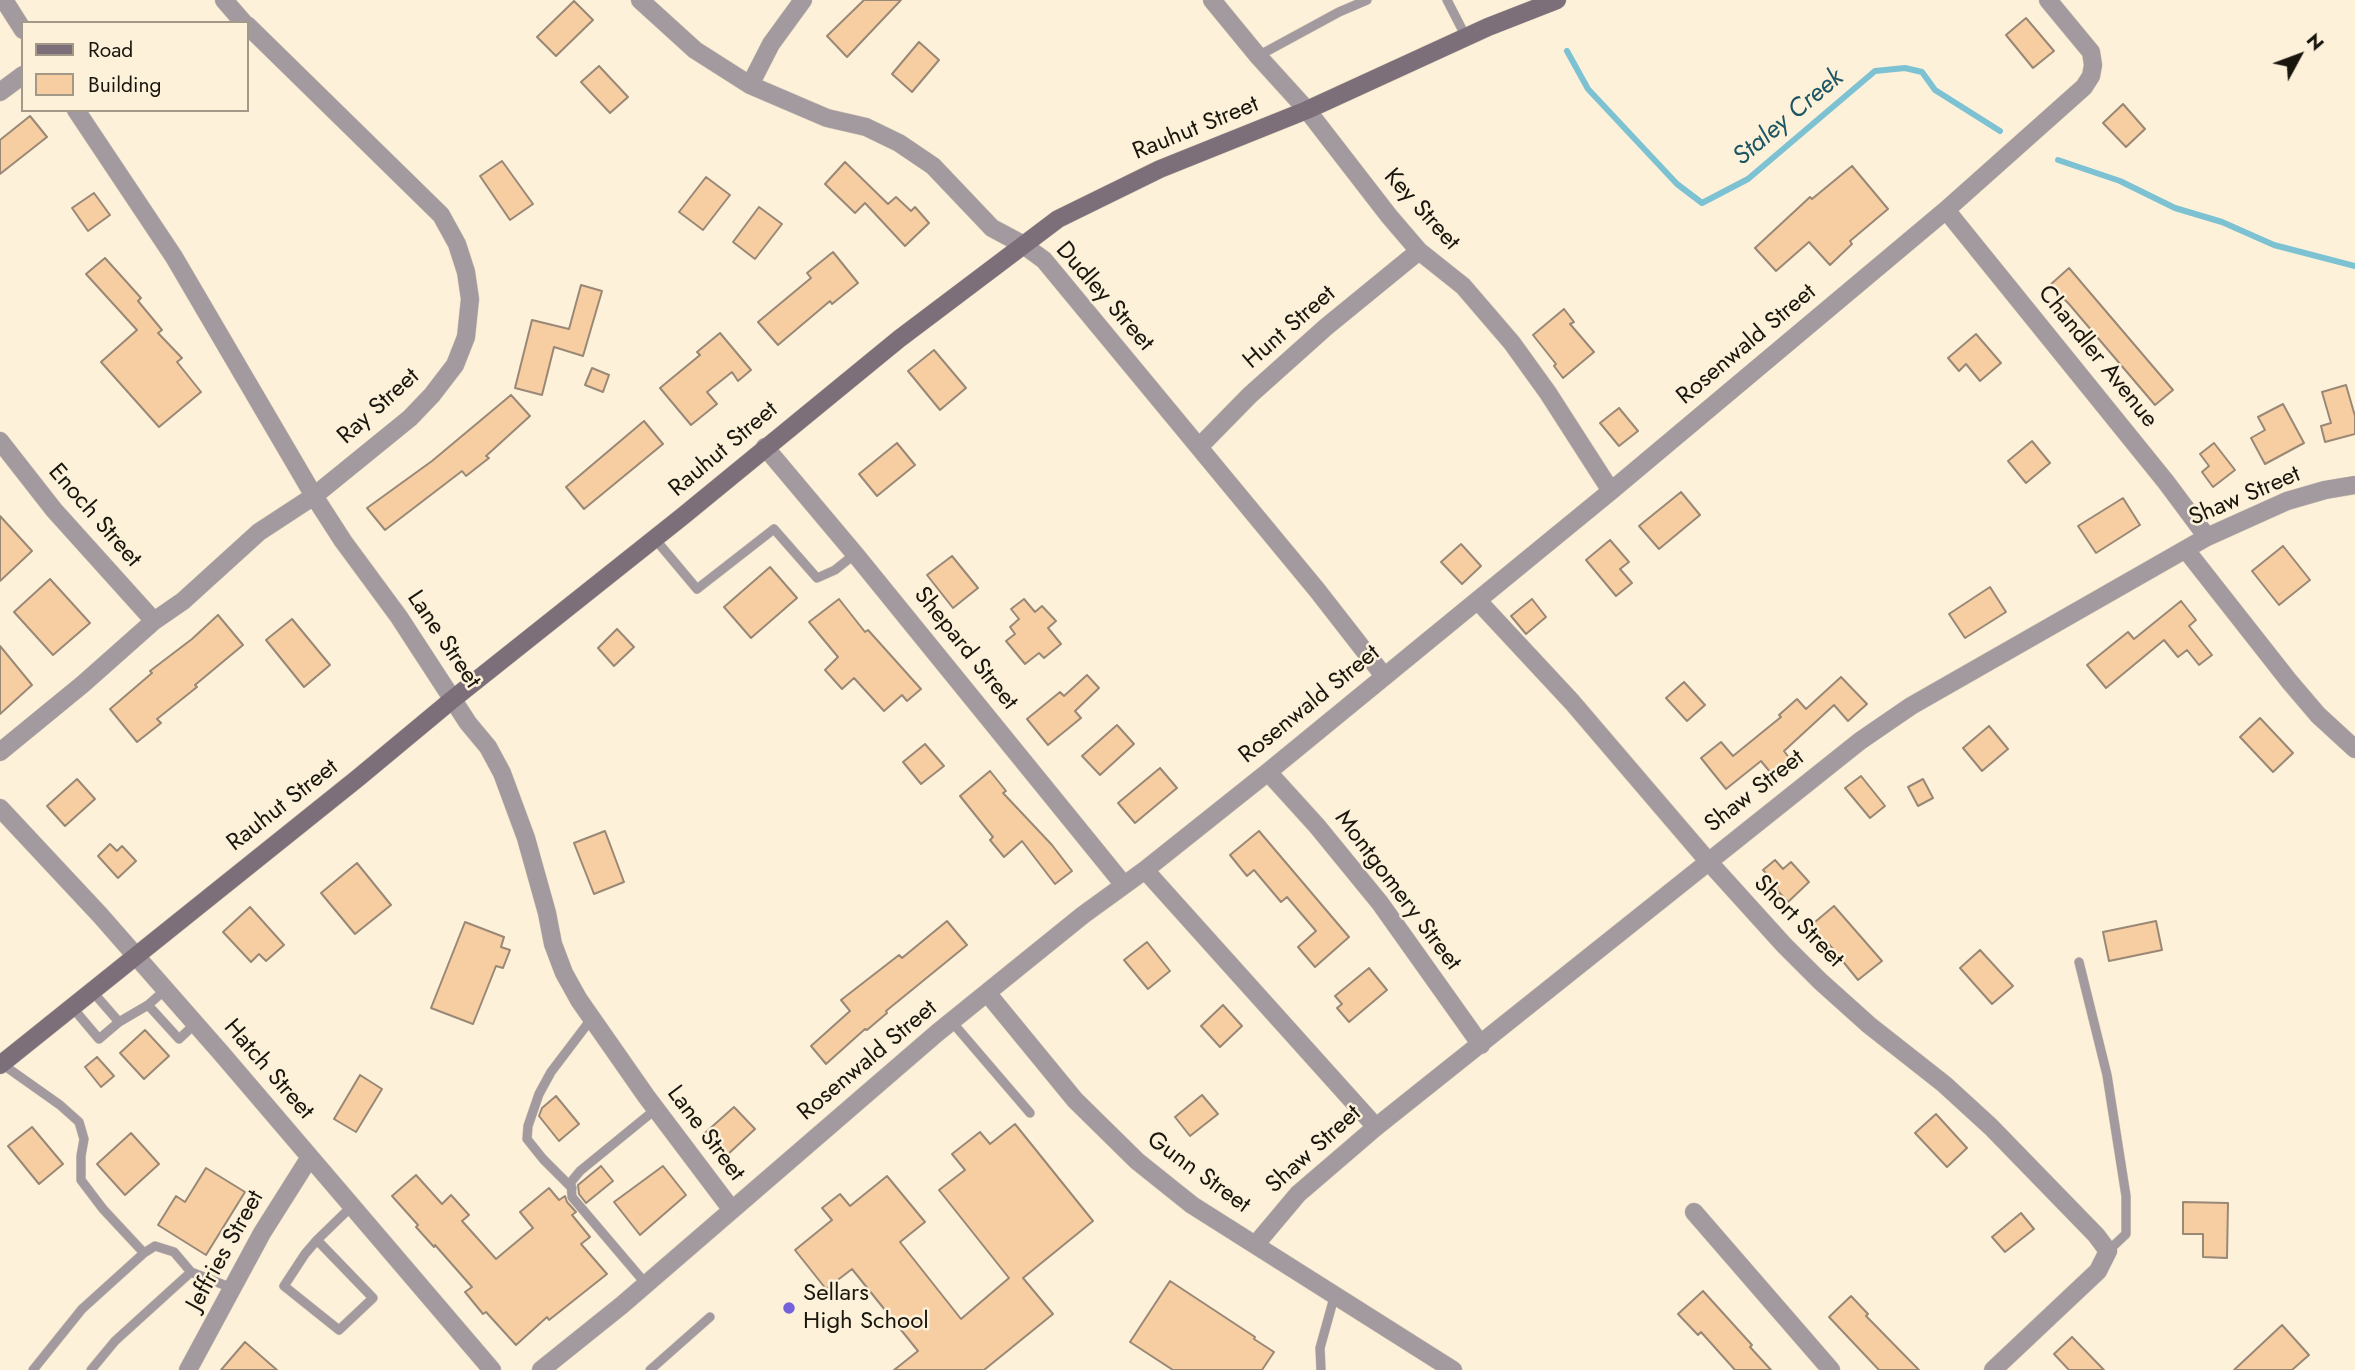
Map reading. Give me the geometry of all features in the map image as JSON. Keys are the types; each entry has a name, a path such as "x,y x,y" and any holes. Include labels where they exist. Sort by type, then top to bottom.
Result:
{"main road":[{"name":"Rauhut Street","path":"1,1064 655,539 899,339 1058,219 1127,184 1307,110 1466,37 1557,0"}],"street":[{"path":"4,0 21,27"},
{"name":"Ray Street","path":"223,0 243,21"},
{"name":"Dudley Street","path":"640,0 695,50 750,85 827,118 866,127 899,143 933,166 992,228 1044,260 1317,590 1384,676"},
{"path":"750,85 771,44 803,0"},
{"name":"Key Street","path":"1212,0 1307,110 1419,251 1463,286 1512,343 1548,393 1611,491"},
{"name":"Rosenwald Street","path":"541,1370 646,1284 952,1021 1083,915 1145,870 1268,772 1611,491 1947,210 2084,87 2094,65 2091,52 2048,0"},
{"name":"Ray Street","path":"0,752 155,621 183,601 259,532 314,496 410,418 455,365 466,337 470,299 466,272 457,244 441,215 248,26"},
{"path":"0,92 21,76"},
{"name":"Lane Street","path":"77,112 174,257 343,541 399,617 468,723 488,747 502,774 526,838 556,953 564,973 656,1110 732,1210"},
{"name":"Chandler Avenue","path":"1947,210 2141,450 2207,537"},
{"name":"Hunt Street","path":"1199,447 1250,395 1326,327 1419,251"},
{"name":"Enoch Street","path":"0,441 54,510 155,621"},
{"name":"Shepard Street","path":"765,447 1124,885"},
{"name":"Shaw Street","path":"1256,1244 1298,1194 1424,1087 1481,1045 1860,741 1911,706 2207,537 2287,501 2355,485"},
{"path":"2186,550 2296,690 2318,715 2355,749"},
{"name":"Short Street","path":"1478,601 1572,702 1708,861 1820,982 1944,1084 1991,1127 2096,1235 2108,1251"},
{"name":"Montgomery Street","path":"1268,772 1296,800 1380,904 1481,1045"},
{"name":"Hatch Street","path":"1,810 100,915 492,1370"},
{"path":"1145,870 1376,1127"},
{"name":"Gunn Street","path":"988,994 1075,1100 1137,1161 1192,1205 1453,1370"},
{"name":"Jeffries Street","path":"188,1370 262,1233 310,1157"},
{"path":"1694,1212 1831,1370"},
{"path":"1993,1370 2098,1271 2108,1251"}],"lane":[{"path":"1258,56 1339,12 1367,0"},
{"path":"1447,0 1466,37"},
{"path":"655,539 697,589 774,529 817,578 835,570 855,554"},
{"path":"2079,962 2107,1075 2126,1196 2126,1234 2108,1251"},
{"path":"72,1007 99,1039 165,990"},
{"path":"92,991 119,1022"},
{"path":"148,1005 179,1039 195,1024"},
{"path":"572,1188 542,1159 527,1139 528,1126 539,1094 551,1072 592,1018"},
{"path":"952,1021 1030,1113"},
{"path":"1,1064 60,1105 79,1122 84,1139 81,1181 144,1253"},
{"path":"646,1284 572,1197 571,1182 580,1171 656,1110"},
{"path":"317,1240 373,1298 339,1330 284,1286 305,1254 317,1240 352,1206"},
{"path":"33,1370 82,1309 155,1246 174,1252 191,1272 232,1288"},
{"path":"91,1370 115,1341 191,1272"},
{"path":"1321,1370 1320,1348 1335,1294"},
{"path":"650,1370 710,1317"}],"building":[{"path":"864,0 901,0 847,57 827,36"},
{"path":"574,1 593,20 556,56 537,37"},
{"path":"2026,18 2054,51 2033,68 2006,35"},
{"path":"919,42 939,60 912,92 892,74"},
{"path":"599,66 628,97 610,113 581,82"},
{"path":"2123,104 2145,129 2126,147 2103,123"},
{"path":"30,116 47,137 0,174 0,140"},
{"path":"502,161 533,204 510,220 480,176"},
{"path":"845,162 888,204 896,197 911,211 915,207 929,223 905,246 865,203 855,213 825,184"},
{"path":"1852,166 1888,209 1850,241 1852,244 1830,265 1809,242 1776,271 1755,248 1810,197 1812,199"},
{"path":"706,177 730,195 703,230 679,212"},
{"path":"94,193 110,215 88,231 72,208"},
{"path":"759,207 782,224 755,259 733,242"},
{"path":"833,252 858,283 832,304 830,301 778,345 758,322 811,278 807,273"},
{"path":"105,258 141,298 138,301 162,330 158,333 182,358 177,362 201,392 159,427 101,362 137,330 86,274"},
{"path":"2069,268 2173,390 2155,405 2050,285"},
{"path":"581,285 602,291 583,356 554,347 542,395 515,388 532,320 569,329"},
{"path":"1564,309 1574,322 1570,324 1594,352 1563,378 1554,366 1556,364 1533,335"},
{"path":"720,333 751,370 738,381 732,372 707,392 717,404 691,425 660,388 700,355 697,352"},
{"path":"1976,334 2001,363 1980,381 1966,364 1959,371 1948,358"},
{"path":"934,350 966,388 940,410 908,371"},
{"path":"592,368 609,375 603,392 585,385"},
{"path":"2346,385 2355,416 2355,434 2325,442 2321,426 2331,423 2322,392"},
{"path":"511,395 530,416 486,456 489,458 466,476 462,471 385,530 367,508 432,461"},
{"path":"2283,404 2304,443 2265,464 2251,438 2265,430 2258,417"},
{"path":"1619,408 1638,431 1619,446 1600,423"},
{"path":"644,421 663,444 584,509 566,487"},
{"path":"2032,441 2050,463 2026,483 2008,461"},
{"path":"897,443 915,465 877,496 859,474"},
{"path":"2214,443 2235,470 2213,487 2202,472 2209,466 2200,454"},
{"path":"1681,492 1700,515 1659,549 1639,526"},
{"path":"2123,498 2140,525 2096,553 2078,526"},
{"path":"0,516 32,551 0,581"},
{"path":"1610,540 1629,562 1620,569 1632,583 1616,596 1586,560"},
{"path":"1461,544 1481,566 1462,584 1441,562"},
{"path":"2283,546 2310,580 2279,605 2252,571"},
{"path":"952,556 978,588 953,608 927,575"},
{"path":"770,567 797,598 751,638 724,607"},
{"path":"50,579 90,623 53,655 14,612"},
{"path":"1990,587 2006,612 1965,638 1949,614"},
{"path":"839,599 865,632 868,630 921,689 907,701 902,695 884,711 854,678 842,689 825,670 838,657 809,622"},
{"path":"1024,599 1035,612 1042,606 1056,621 1048,628 1061,644 1044,658 1039,653 1025,664 1006,641 1015,634 1010,627 1019,619 1011,609"},
{"path":"1532,599 1546,617 1526,634 1511,616"},
{"path":"2181,601 2196,620 2189,626 2212,655 2199,665 2187,650 2178,657 2164,640 2106,688 2087,665 2128,632 2134,639"},
{"path":"218,615 243,645 157,719 161,723 137,742 110,709 152,673 150,671"},
{"path":"292,619 330,665 304,687 266,640"},
{"path":"617,629 634,647 614,666 598,648"},
{"path":"0,646 32,685 0,714"},
{"path":"1087,675 1099,688 1075,711 1081,718 1048,745 1027,719 1060,692 1064,696"},
{"path":"1841,677 1867,704 1848,721 1834,705 1784,751 1793,763 1775,778 1761,761 1726,789 1701,758 1721,742 1733,756 1781,717 1779,715 1797,699 1806,709"},
{"path":"1684,682 1705,705 1687,721 1666,698"},
{"path":"2260,718 2293,753 2273,772 2240,737"},
{"path":"1117,725 1134,744 1100,775 1082,756"},
{"path":"1989,726 2008,749 1982,771 1963,748"},
{"path":"925,744 944,766 921,784 903,762"},
{"path":"1160,768 1177,788 1135,823 1118,803"},
{"path":"990,771 1006,791 1003,793 1052,845 1072,871 1055,884 1022,841 1004,857 990,840 993,837 960,796"},
{"path":"1861,776 1885,806 1870,818 1845,788"},
{"path":"77,779 95,799 65,826 47,806"},
{"path":"1923,779 1933,798 1918,806 1908,787"},
{"path":"605,831 624,882 594,894 574,843"},
{"path":"1259,831 1349,937 1315,967 1298,947 1316,931 1287,897 1281,902 1254,870 1247,876 1230,855"},
{"path":"110,844 117,851 122,846 136,861 118,878 98,856"},
{"path":"1775,860 1783,869 1791,862 1809,882 1788,902 1763,870"},
{"path":"357,863 391,905 355,934 321,893"},
{"path":"1834,906 1882,961 1858,980 1828,943 1824,946 1809,927"},
{"path":"250,907 284,945 266,961 259,954 251,962 223,932"},
{"path":"947,921 967,945 826,1064 811,1046 850,1011 841,1000 899,955 902,958"},
{"path":"2156,921 2162,950 2109,961 2103,932"},
{"path":"465,922 504,937 501,947 510,950 503,968 496,966 473,1024 431,1008"},
{"path":"1147,942 1170,971 1148,989 1124,960"},
{"path":"1980,950 2013,986 1992,1004 1960,968"},
{"path":"1369,968 1387,990 1349,1022 1337,1008 1342,1004 1335,996"},
{"path":"1223,1005 1242,1026 1220,1047 1201,1026"},
{"path":"145,1030 169,1056 144,1079 120,1053"},
{"path":"97,1057 114,1076 101,1087 85,1067"},
{"path":"360,1075 382,1089 356,1132 334,1119"},
{"path":"1202,1095 1218,1114 1190,1136 1175,1117"},
{"path":"556,1096 579,1124 559,1141 539,1116 542,1108"},
{"path":"734,1107 755,1129 726,1156 705,1133"},
{"path":"1936,1114 1967,1148 1947,1167 1915,1133"},
{"path":"1015,1124 1093,1221 1023,1278 1053,1314 984,1370 894,1370 918,1351 852,1269 826,1289 795,1250 832,1220 822,1208 840,1194 850,1206 887,1176 925,1222 900,1242 961,1319 1009,1278 939,1190 965,1170 952,1154 980,1132 990,1144"},
{"path":"32,1127 63,1164 39,1184 8,1146"},
{"path":"131,1133 159,1164 125,1195 97,1164"},
{"path":"601,1166 613,1181 586,1203 579,1194 578,1185"},
{"path":"663,1166 686,1195 640,1235 614,1202"},
{"path":"206,1168 245,1192 206,1255 158,1225 176,1196 185,1202"},
{"path":"416,1175 442,1204 451,1195 469,1215 462,1221 496,1259 533,1228 520,1212 549,1188 559,1200 565,1196 576,1212 572,1215 590,1237 581,1244 607,1274 549,1320 547,1317 516,1345 486,1312 483,1314 465,1292 472,1287 416,1227 418,1225 392,1196"},
{"path":"2183,1202 2228,1203 2227,1258 2203,1257 2203,1234 2183,1234"},
{"path":"2021,1213 2034,1229 2005,1252 1992,1237"},
{"path":"1170,1281 1274,1352 1262,1370 1173,1370 1130,1342"},
{"path":"1703,1291 1771,1370 1735,1370 1701,1332 1698,1335 1678,1314"},
{"path":"1851,1296 1868,1314 1866,1316 1919,1370 1879,1370 1829,1317"},
{"path":"2282,1325 2309,1355 2292,1370 2234,1370"},
{"path":"2072,1337 2104,1370 2069,1370 2054,1354"},
{"path":"245,1342 277,1370 221,1370"}],"waterway":[{"name":"Staley Creek","path":"1567,51 1588,89 1677,184 1702,203 1748,179 1875,71 1905,68 1922,72 1935,90 2000,131"},
{"name":"Staley Creek","path":"2058,160 2120,181 2175,208 2222,222 2274,245 2355,266"}],"place":[{"name":"Sellars High School","path":"789,1308"}]}
